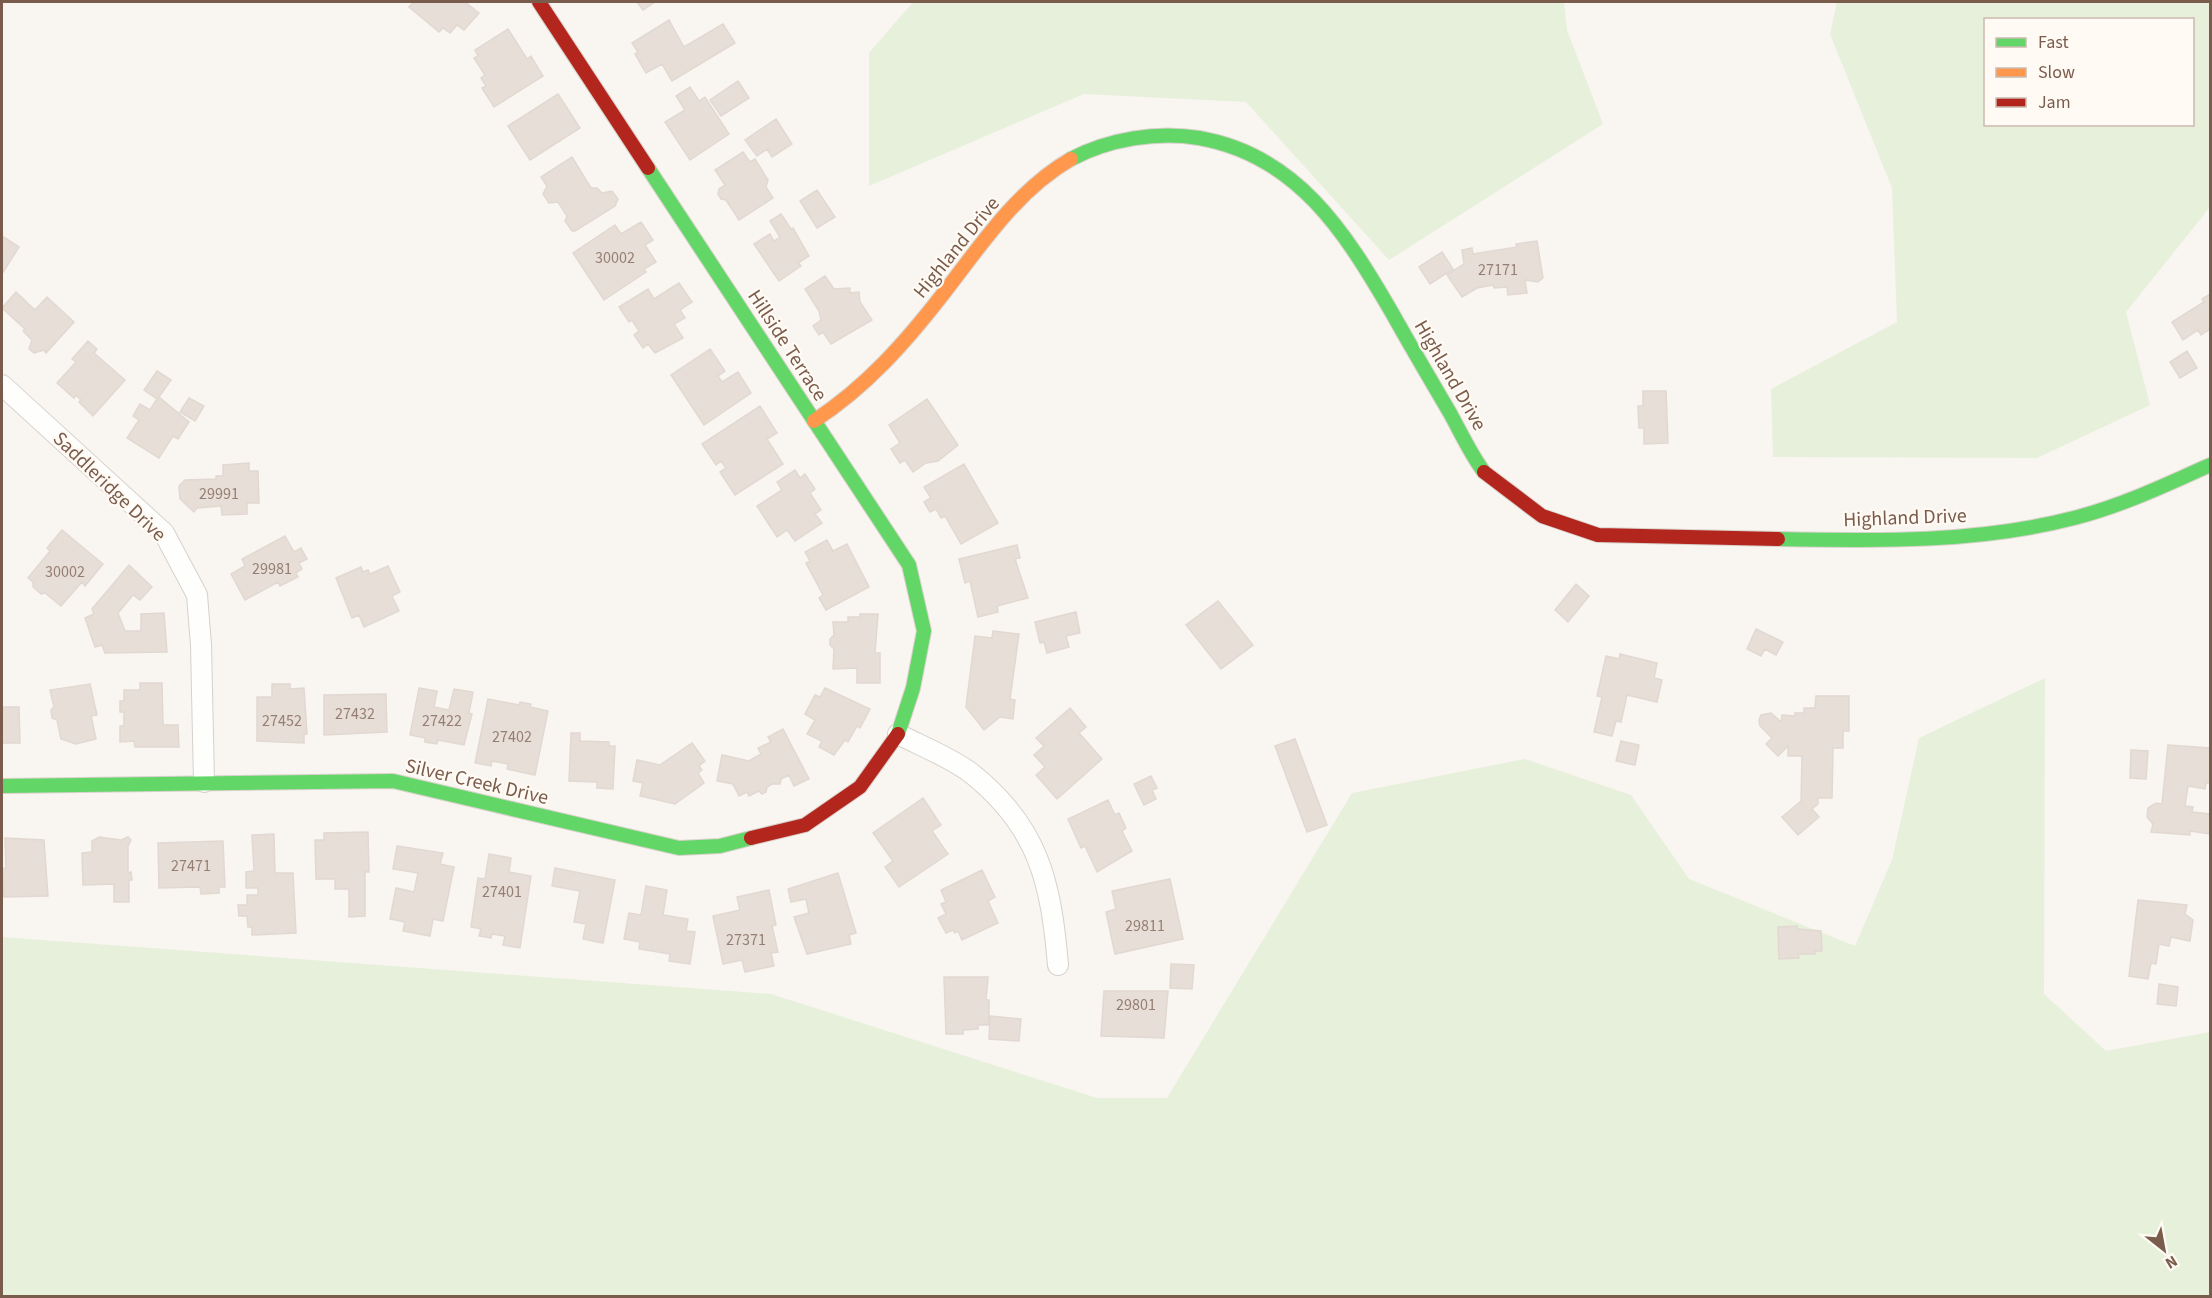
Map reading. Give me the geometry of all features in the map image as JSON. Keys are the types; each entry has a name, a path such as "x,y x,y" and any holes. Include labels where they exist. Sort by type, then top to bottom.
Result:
{"street":[{"name":"Hillside Terrace","path":"539,2 909,565 924,631 913,688 898,734"},
{"name":"Highland Drive","path":"814,421 835,408 868,381 928,312 1012,207 1058,166 1103,146 1149,135 1174,135 1207,138 1273,164 1309,193 1337,224 1360,258 1483,471 1542,516 1598,534 1896,541 2013,531 2075,518 2135,498 2211,465"},
{"name":"Saddleridge Drive","path":"2,385 164,533 197,595 201,645 204,782"},
{"name":"Silver Creek Drive","path":"2,786 393,781 679,848 720,846 805,825 860,787 898,734"},
{"path":"898,734 970,772 1015,817 1039,858 1053,908 1058,965"}],"green space":[{"path":"913,2 1564,2 1567,30 1603,124 1389,260 1246,102 1084,94 869,186 869,53"},
{"path":"1837,2 2210,2 2210,207 2126,312 2150,405 2037,458 1773,457 1771,389 1897,322 1892,188 1830,34"},
{"path":"2045,678 2044,994 2106,1051 2210,1032 2210,1296 2,1296 2,937 771,994 1097,1098 1167,1098 1352,793 1525,759 1631,795 1689,879 1855,946 1892,860 1919,738"}],"building":[{"path":"414,2 465,2 479,13 464,30 457,25 450,33 443,28 439,32 409,7"},
{"path":"637,2 655,2 643,10"},
{"path":"669,20 684,47 723,24 735,43 672,81 662,64 646,73 635,54 638,52 632,43"},
{"path":"508,29 527,59 531,56 543,76 494,107 482,88 486,86 481,78 485,75 474,58 478,56 475,50"},
{"path":"738,81 749,98 721,116 710,100"},
{"path":"690,87 699,101 705,97 729,134 690,160 665,122 685,110 676,96"},
{"path":"558,94 580,128 530,160 508,126"},
{"path":"776,119 792,144 772,157 767,149 757,156 745,140"},
{"path":"743,152 750,162 755,159 768,180 766,187 773,198 739,220 726,200 721,199 718,194 719,189 725,185 715,170"},
{"path":"572,157 591,188 597,188 602,193 612,191 618,199 615,206 575,231 572,231 565,221 567,216 558,202 549,203 543,194 547,186 541,177"},
{"path":"817,190 835,217 817,228 800,201"},
{"path":"781,214 791,229 793,228 809,256 798,263 801,266 779,281 754,244 770,234 774,241 780,237 770,221"},
{"path":"641,222 653,240 645,245 656,262 644,269 646,272 604,300 573,253 615,225 621,234"},
{"path":"2,236 19,247 2,274"},
{"path":"1537,241 1543,278 1538,282 1525,280 1527,293 1508,295 1507,287 1494,288 1493,285 1477,288 1462,297 1447,275 1464,264 1462,250 1472,248 1473,254 1517,247 1516,244"},
{"path":"1442,252 1453,269 1430,284 1419,267"},
{"path":"825,276 834,289 850,288 850,293 859,292 860,302 872,320 831,344 823,332 819,335 813,326 821,320 819,311 805,289"},
{"path":"679,283 692,302 680,310 685,318 674,324 683,338 655,353 648,344 643,348 634,335 639,331 632,320 629,322 619,307 648,289 654,299"},
{"path":"16,292 35,310 47,297 74,322 46,353 44,350 34,353 29,349 32,340 23,331 25,329 2,308"},
{"path":"2210,294 2210,329 2201,335 2198,330 2183,340 2172,322 2204,302 2202,299"},
{"path":"88,341 97,349 94,353 125,380 93,416 79,402 81,400 76,395 74,398 57,383 76,362 72,359"},
{"path":"710,349 725,371 718,376 722,382 738,372 751,393 704,425 671,375"},
{"path":"2187,351 2197,368 2180,378 2170,362"},
{"path":"157,371 171,380 159,397 189,422 178,439 173,436 159,458 127,438 139,420 133,416 140,404 150,410 157,399 144,390"},
{"path":"1643,391 1666,391 1668,443 1644,444 1644,428 1639,428 1638,406 1643,406"},
{"path":"189,398 204,406 195,421 180,412"},
{"path":"927,399 958,445 938,461 926,463 913,472 905,460 900,463 891,449 900,443 889,425"},
{"path":"760,406 777,433 767,439 783,464 735,495 720,472 726,468 721,461 716,465 702,444"},
{"path":"249,463 249,471 258,471 259,503 247,503 247,514 222,515 221,506 197,508 194,512 180,499 179,486 185,480 216,479 216,476 223,476 223,465"},
{"path":"964,464 998,523 961,544 945,516 941,518 936,509 930,512 924,502 931,498 924,487"},
{"path":"795,470 800,478 805,474 815,489 810,493 821,510 815,514 822,523 795,541 787,530 777,537 757,506 782,490 777,482"},
{"path":"62,530 103,564 85,586 82,582 61,606 45,593 41,594 28,578 50,551 47,548"},
{"path":"285,536 294,552 301,548 307,559 299,563 302,569 296,573 298,577 280,586 278,582 245,600 231,574 245,566 242,559"},
{"path":"827,540 833,551 847,544 869,587 826,610 819,598 823,595 806,563 810,561 805,552"},
{"path":"1017,545 1020,558 1015,559 1028,598 997,606 998,612 978,617 970,581 965,583 959,559"},
{"path":"129,565 152,587 140,600 133,595 118,613 125,631 141,631 141,614 164,613 167,652 105,653 102,645 95,647 85,618 94,614 92,609"},
{"path":"388,566 400,592 392,596 399,611 364,627 359,615 352,618 336,578 361,567 363,572 368,570 370,574"},
{"path":"1576,584 1589,596 1568,622 1555,610"},
{"path":"1218,601 1253,645 1221,669 1186,625"},
{"path":"1076,612 1080,633 1066,636 1069,647 1047,653 1044,642 1040,643 1035,622"},
{"path":"860,614 878,614 875,653 880,653 880,683 857,683 857,668 833,669 834,649 830,645 830,639 834,635 833,622 848,622 848,617 860,617"},
{"path":"1756,629 1783,642 1776,655 1765,649 1761,656 1747,649"},
{"path":"993,631 1019,634 1010,699 1015,700 1013,719 1000,717 984,730 966,707 975,636 992,638"},
{"path":"1620,654 1657,663 1654,678 1662,680 1657,702 1627,695 1621,722 1616,721 1612,736 1594,732 1602,697 1597,696 1606,656 1619,659"},
{"path":"140,683 162,683 163,725 178,725 179,747 135,747 134,741 120,742 120,726 124,726 124,712 120,712 120,701 124,701 124,690 140,690"},
{"path":"90,684 97,715 91,716 96,739 76,744 61,739 57,720 52,718 51,710 54,707 50,690"},
{"path":"272,684 290,684 290,689 304,688 307,734 304,734 304,743 257,741 257,697 272,697"},
{"path":"419,688 437,691 434,707 449,710 454,689 473,692 469,713 472,714 464,745 438,740 437,744 425,742 425,738 410,735"},
{"path":"825,688 870,709 860,728 857,726 848,742 845,740 834,755 819,747 822,741 807,734 815,720 805,714 815,695 820,697"},
{"path":"386,694 387,732 324,735 324,695"},
{"path":"1816,696 1849,696 1849,731 1843,731 1843,748 1833,748 1832,798 1818,798 1818,804 1812,809 1819,817 1798,835 1782,817 1801,801 1802,756 1788,756 1788,746 1778,756 1766,744 1772,738 1760,726 1759,720 1761,715 1771,713 1781,722 1782,715 1795,716 1795,713 1804,713 1804,708 1815,708"},
{"path":"488,699 519,705 520,702 531,704 530,707 548,711 535,775 507,769 508,764 492,761 491,766 475,763"},
{"path":"2,707 19,707 20,743 2,743"},
{"path":"1070,708 1086,727 1079,733 1102,759 1057,799 1036,775 1045,767 1034,755 1044,746 1036,738"},
{"path":"783,729 809,779 794,786 789,775 781,779 780,784 767,787 766,792 762,794 759,791 749,796 747,792 739,796 733,784 717,781 722,755 749,761 761,754 758,748 771,742 768,737"},
{"path":"571,733 580,733 580,741 609,742 609,746 615,746 613,789 597,788 597,782 569,781"},
{"path":"1295,739 1327,825 1307,832 1275,746"},
{"path":"1621,741 1639,745 1635,765 1616,761"},
{"path":"692,743 705,761 699,766 702,770 698,773 704,783 675,804 640,796 643,783 633,781 637,760 660,765"},
{"path":"2168,745 2210,748 2210,783 2206,783 2205,789 2188,786 2185,806 2193,807 2192,812 2210,814 2210,834 2190,831 2190,835 2151,832 2153,824 2147,817 2148,808 2156,803 2162,804"},
{"path":"2131,750 2148,751 2146,779 2130,778"},
{"path":"1151,776 1157,788 1152,790 1156,799 1144,805 1134,784"},
{"path":"923,798 941,825 932,831 948,854 899,887 885,867 893,861 873,833"},
{"path":"1108,800 1115,815 1119,813 1126,828 1122,831 1132,851 1097,872 1085,846 1081,848 1068,819"},
{"path":"368,832 369,872 365,872 365,916 349,917 349,889 335,889 335,879 316,879 315,840 324,840 324,833"},
{"path":"274,834 275,873 293,873 296,933 252,935 252,927 248,927 247,916 239,916 238,905 247,905 247,895 258,895 258,888 246,888 246,872 254,871 252,835"},
{"path":"99,837 121,840 128,837 131,840 128,846 128,873 131,872 132,880 129,880 129,902 114,902 114,884 83,885 82,853 92,852 92,841"},
{"path":"5,838 44,840 48,896 4,897 2,869 6,868"},
{"path":"223,841 225,887 219,887 219,893 201,894 200,887 159,888 158,843"},
{"path":"397,846 443,853 440,864 454,867 443,921 433,919 430,936 403,931 405,922 390,919 396,888 414,892 418,873 393,869"},
{"path":"489,854 511,858 509,872 531,876 520,948 503,945 505,936 492,934 491,938 479,936 481,929 471,927 478,878 485,879"},
{"path":"555,868 615,880 603,943 583,939 586,924 574,922 580,891 552,886"},
{"path":"982,870 995,897 988,901 998,923 962,940 958,931 955,933 953,930 946,933 938,918 946,914 941,904 946,902 941,890"},
{"path":"838,873 856,933 849,935 851,944 807,954 794,917 809,913 806,899 791,902 788,889"},
{"path":"1170,879 1183,939 1115,954 1106,912 1116,909 1112,891"},
{"path":"646,886 667,890 663,915 688,919 686,931 695,932 690,964 669,961 670,954 639,949 640,942 624,939 629,913 641,915"},
{"path":"769,890 776,925 772,926 778,952 771,953 774,966 745,972 742,960 723,964 713,916 740,910 737,897"},
{"path":"2138,900 2187,905 2185,914 2193,920 2190,941 2171,937 2169,946 2159,944 2156,964 2151,963 2148,979 2129,976"},
{"path":"1797,926 1797,929 1821,931 1822,951 1815,951 1815,954 1798,954 1799,958 1779,959 1778,927"},
{"path":"1171,964 1194,965 1192,989 1170,988"},
{"path":"944,977 988,977 986,1000 989,1000 989,1025 978,1025 978,1029 963,1030 963,1034 946,1034"},
{"path":"2159,984 2178,987 2176,1006 2157,1004"},
{"path":"1104,991 1168,991 1164,1038 1101,1036"},
{"path":"990,1016 1021,1019 1019,1041 989,1039"}],"traffic: fast":[{"path":"1071,159 1101,146 1134,138 1183,136 1234,147 1264,161 1291,179 1336,226 1355,253 1484,472"},
{"path":"648,168 909,565 924,631 913,688 898,734"},
{"path":"1778,539 1927,539 2037,526 2109,507 2210,465"},
{"path":"2,786 393,781 679,848 720,846 751,838"}],"traffic: slow":[{"path":"814,421 851,394 884,363 914,330 1017,202 1034,186 1071,159"}],"traffic: jam":[{"path":"539,2 648,168"},
{"path":"1484,472 1542,516 1598,535 1778,539"},
{"path":"751,838 805,825 860,787 898,734"}]}
